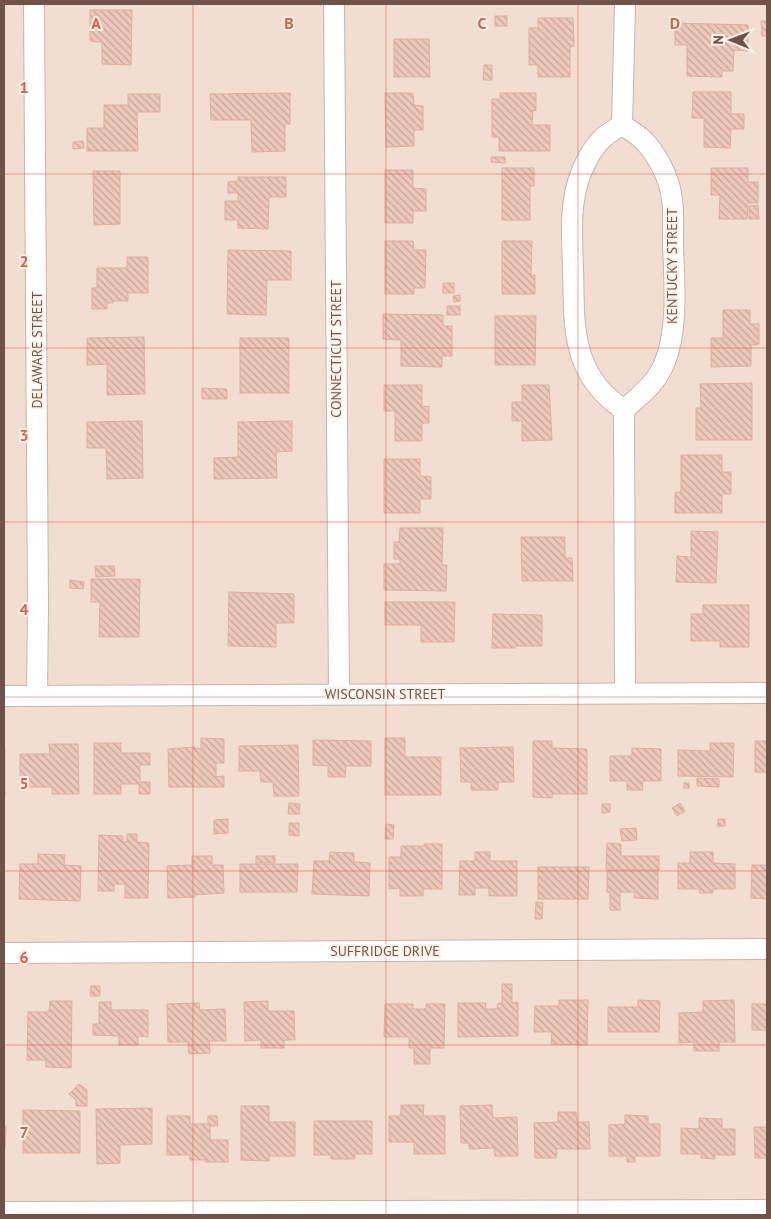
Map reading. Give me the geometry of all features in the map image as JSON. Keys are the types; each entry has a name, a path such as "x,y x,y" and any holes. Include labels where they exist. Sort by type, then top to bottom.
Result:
{"street":[{"name":"DELAWARE STREET","path":"34,4 37,696"},
{"name":"CONNECTICUT STREET","path":"334,4 339,694"},
{"path":"626,4 622,125 603,138 590,155 580,174 572,218 574,311 576,334 582,358 593,380 607,398 624,410 626,693"},
{"name":"KENTUCKY STREET","path":"622,125 641,138 655,155 666,176 672,198 674,272 671,341 664,364 654,383 624,410"},
{"name":"WISCONSIN STREET","path":"4,696 767,692"},
{"name":"SUFFRIDGE DRIVE","path":"4,952 767,949"},
{"path":"4,1212 767,1210"}],"shaded area":[{"path":"4,4 767,4 767,1215 4,1215"}],"building":[{"path":"90,10 132,10 131,65 102,64 102,42 90,41"},
{"path":"495,16 507,16 507,26 495,26"},
{"path":"538,18 573,18 574,46 570,47 570,77 538,77 538,65 529,65 529,28 538,28"},
{"path":"761,21 767,21 767,36 762,36"},
{"path":"675,23 748,25 748,51 734,50 733,71 722,71 722,77 687,76 687,45 675,45"},
{"path":"394,39 429,39 430,77 394,77"},
{"path":"484,65 492,65 492,80 483,80"},
{"path":"693,92 731,92 731,114 744,114 744,129 731,129 730,148 704,147 704,118 692,118"},
{"path":"290,93 290,124 285,124 285,151 252,152 251,120 211,120 210,94"},
{"path":"385,93 413,93 414,105 423,106 423,130 414,130 414,146 386,147"},
{"path":"500,93 536,93 536,111 533,110 532,125 550,125 550,151 499,151 499,137 492,137 492,99 500,99"},
{"path":"128,94 160,94 160,112 137,112 138,151 87,151 87,128 104,128 104,105 128,105"},
{"path":"83,141 84,148 73,149 73,142"},
{"path":"491,157 505,157 505,163 491,162"},
{"path":"502,168 534,168 534,186 530,186 530,220 502,220"},
{"path":"711,168 748,168 748,182 758,182 758,203 748,203 747,219 719,219 720,195 711,195"},
{"path":"385,170 413,170 413,188 426,189 426,211 413,211 413,223 385,223"},
{"path":"93,171 120,171 120,224 94,225"},
{"path":"238,177 286,177 286,197 269,197 268,229 238,228 238,220 225,220 225,201 238,201 238,193 228,193 228,182 238,181"},
{"path":"758,205 759,219 749,219 749,206"},
{"path":"385,241 413,241 414,250 426,250 425,288 414,288 414,294 385,294"},
{"path":"502,241 532,241 531,275 535,275 535,294 502,294"},
{"path":"228,250 291,251 291,280 267,280 266,315 227,314"},
{"path":"127,257 148,257 148,293 128,293 128,301 107,303 107,309 92,309 92,288 97,288 97,268 127,268"},
{"path":"443,283 454,283 454,293 443,293"},
{"path":"460,295 460,301 454,302 453,296"},
{"path":"447,306 460,306 460,315 447,315"},
{"path":"723,310 750,310 750,324 759,324 759,344 751,345 751,366 711,367 711,338 723,338"},
{"path":"383,314 443,315 443,326 452,326 452,356 442,356 442,367 401,366 401,340 383,339"},
{"path":"495,316 536,316 535,365 495,365"},
{"path":"144,337 145,394 107,395 107,364 87,365 87,338"},
{"path":"240,338 289,338 289,393 240,393"},
{"path":"752,383 752,440 696,440 696,408 701,408 700,384"},
{"path":"384,385 422,385 422,407 429,406 429,423 422,423 422,441 395,441 395,411 384,411"},
{"path":"522,385 549,385 552,440 522,441 522,421 512,421 512,402 522,402"},
{"path":"202,388 227,389 227,399 202,399"},
{"path":"142,421 143,478 107,479 106,448 87,448 87,422"},
{"path":"292,421 292,451 276,452 277,478 214,479 214,458 238,457 238,422"},
{"path":"681,455 722,455 722,472 731,472 731,494 722,494 722,513 675,513 675,492 681,492"},
{"path":"384,459 420,459 420,476 431,477 431,499 420,499 420,513 384,513"},
{"path":"400,528 443,528 442,565 447,565 446,591 384,590 384,564 400,564 400,559 394,559 394,542 399,542"},
{"path":"691,531 718,532 716,583 676,582 677,556 691,557"},
{"path":"521,537 565,537 565,558 572,558 573,581 522,581"},
{"path":"95,566 114,566 115,576 96,577"},
{"path":"91,579 140,579 139,637 99,637 100,602 91,602"},
{"path":"70,580 84,582 83,589 70,588"},
{"path":"229,592 294,594 294,623 276,623 276,647 228,646"},
{"path":"385,602 455,602 454,642 421,642 421,625 385,625"},
{"path":"703,605 749,605 749,647 720,647 720,641 691,641 691,614 703,614"},
{"path":"493,614 542,615 542,646 492,648"},
{"path":"201,738 224,739 224,763 216,763 216,777 224,776 224,787 169,787 168,749 195,747 201,749"},
{"path":"385,738 405,738 405,757 441,757 441,795 385,795"},
{"path":"313,740 371,741 371,766 346,766 345,777 328,777 328,766 313,765"},
{"path":"533,741 552,741 552,748 587,749 587,794 552,794 552,798 533,797"},
{"path":"755,741 767,741 767,772 755,772"},
{"path":"94,743 121,743 121,753 150,753 150,765 140,765 140,782 150,782 150,794 139,794 139,784 121,784 121,794 94,794"},
{"path":"710,743 734,743 733,777 678,776 678,750 710,751"},
{"path":"49,744 78,744 79,794 52,794 52,787 20,787 20,754 50,754"},
{"path":"298,745 299,796 274,796 273,782 261,782 260,771 239,771 239,746"},
{"path":"513,747 514,782 498,782 498,790 471,790 471,782 461,782 460,748"},
{"path":"5,748 5,797 4,797"},
{"path":"632,748 661,749 661,781 642,781 643,790 627,790 627,781 610,781 610,756 632,756"},
{"path":"697,778 719,779 719,787 697,786"},
{"path":"684,783 689,783 689,788 684,788"},
{"path":"289,803 300,804 299,814 288,814"},
{"path":"680,803 685,811 677,816 672,808"},
{"path":"602,804 610,804 610,812 602,813"},
{"path":"228,819 228,833 214,834 214,820"},
{"path":"718,819 725,819 725,826 718,826"},
{"path":"289,823 299,823 299,836 289,835"},
{"path":"386,824 394,825 393,839 385,839"},
{"path":"636,828 637,840 622,841 620,829"},
{"path":"127,834 137,834 137,842 149,843 148,898 125,898 125,884 114,884 114,891 98,891 99,835 123,836 123,842 127,842"},
{"path":"607,843 621,844 621,856 659,856 659,870 606,869"},
{"path":"424,844 442,844 442,889 423,889 423,896 400,896 400,888 389,889 389,857 401,857 401,846 424,846"},
{"path":"330,852 354,853 354,862 370,863 369,896 312,894 314,861 329,861"},
{"path":"475,852 490,852 490,861 517,861 517,896 489,896 489,888 475,888 475,895 459,895 460,861 475,861"},
{"path":"690,852 713,852 713,863 735,864 735,889 713,889 713,893 699,893 700,889 678,889 678,863 690,863"},
{"path":"38,854 65,855 64,865 81,866 80,901 19,899 20,864 38,864"},
{"path":"192,856 212,856 212,865 223,865 224,893 168,898 167,866 192,865"},
{"path":"256,856 275,856 275,863 256,863"},
{"path":"240,864 298,864 297,892 240,892"},
{"path":"752,865 767,865 767,899 751,898"},
{"path":"538,867 589,867 588,899 538,899"},
{"path":"607,870 658,870 658,899 634,898 635,892 620,892 620,910 610,910 610,892 607,892"},
{"path":"536,902 543,903 542,919 535,919"},
{"path":"502,984 512,984 512,1003 518,1002 518,1036 458,1037 458,1003 486,1003 485,1009 497,1009 498,1003 502,1003"},
{"path":"91,986 100,986 100,996 90,996"},
{"path":"559,1000 588,1000 587,1045 551,1044 552,1032 534,1032 535,1006 559,1006"},
{"path":"638,1000 660,1001 659,1032 608,1032 608,1007 638,1007"},
{"path":"734,1000 735,1042 719,1042 719,1051 694,1051 694,1042 679,1043 679,1013 703,1012 703,1001"},
{"path":"50,1001 72,1001 71,1068 46,1067 46,1060 27,1060 28,1012 49,1012"},
{"path":"268,1001 268,1011 294,1011 295,1040 284,1040 284,1048 261,1048 261,1040 245,1041 244,1002"},
{"path":"99,1002 111,1002 111,1010 148,1010 148,1037 138,1036 138,1045 119,1045 119,1036 93,1035 93,1024 99,1024"},
{"path":"199,1003 200,1010 225,1009 226,1041 209,1041 210,1053 189,1054 188,1042 168,1042 167,1004"},
{"path":"385,1004 413,1004 413,1009 426,1009 426,1004 445,1004 444,1048 430,1048 430,1064 414,1064 414,1048 409,1048 409,1037 384,1037"},
{"path":"752,1004 767,1004 767,1030 752,1030"},
{"path":"79,1084 87,1090 87,1106 76,1106 76,1100 69,1094"},
{"path":"401,1105 424,1105 423,1116 445,1116 445,1154 414,1154 414,1142 389,1142 389,1116 401,1116"},
{"path":"492,1105 493,1118 517,1117 518,1156 495,1156 494,1148 469,1149 469,1143 461,1143 460,1106"},
{"path":"241,1106 269,1106 269,1122 295,1122 295,1156 269,1156 269,1161 241,1160"},
{"path":"152,1108 152,1144 120,1145 120,1163 97,1164 96,1109"},
{"path":"23,1110 80,1111 80,1153 23,1153"},
{"path":"558,1112 576,1112 577,1122 589,1122 590,1149 557,1149 556,1158 535,1158 534,1123 558,1122"},
{"path":"625,1115 648,1116 648,1124 660,1124 660,1156 635,1156 635,1162 627,1162 627,1156 609,1156 609,1125 625,1124"},
{"path":"167,1116 190,1116 190,1124 208,1124 208,1116 217,1116 218,1126 210,1126 210,1140 228,1140 228,1162 190,1160 190,1155 167,1155"},
{"path":"699,1118 722,1119 722,1129 735,1129 735,1155 715,1155 715,1159 701,1158 702,1154 681,1154 681,1128 699,1129"},
{"path":"314,1121 372,1121 372,1154 355,1154 355,1159 331,1159 331,1155 314,1155"},
{"path":"4,1126 6,1126 5,1148 4,1148"},
{"path":"754,1127 767,1127 767,1158 755,1158"}]}
